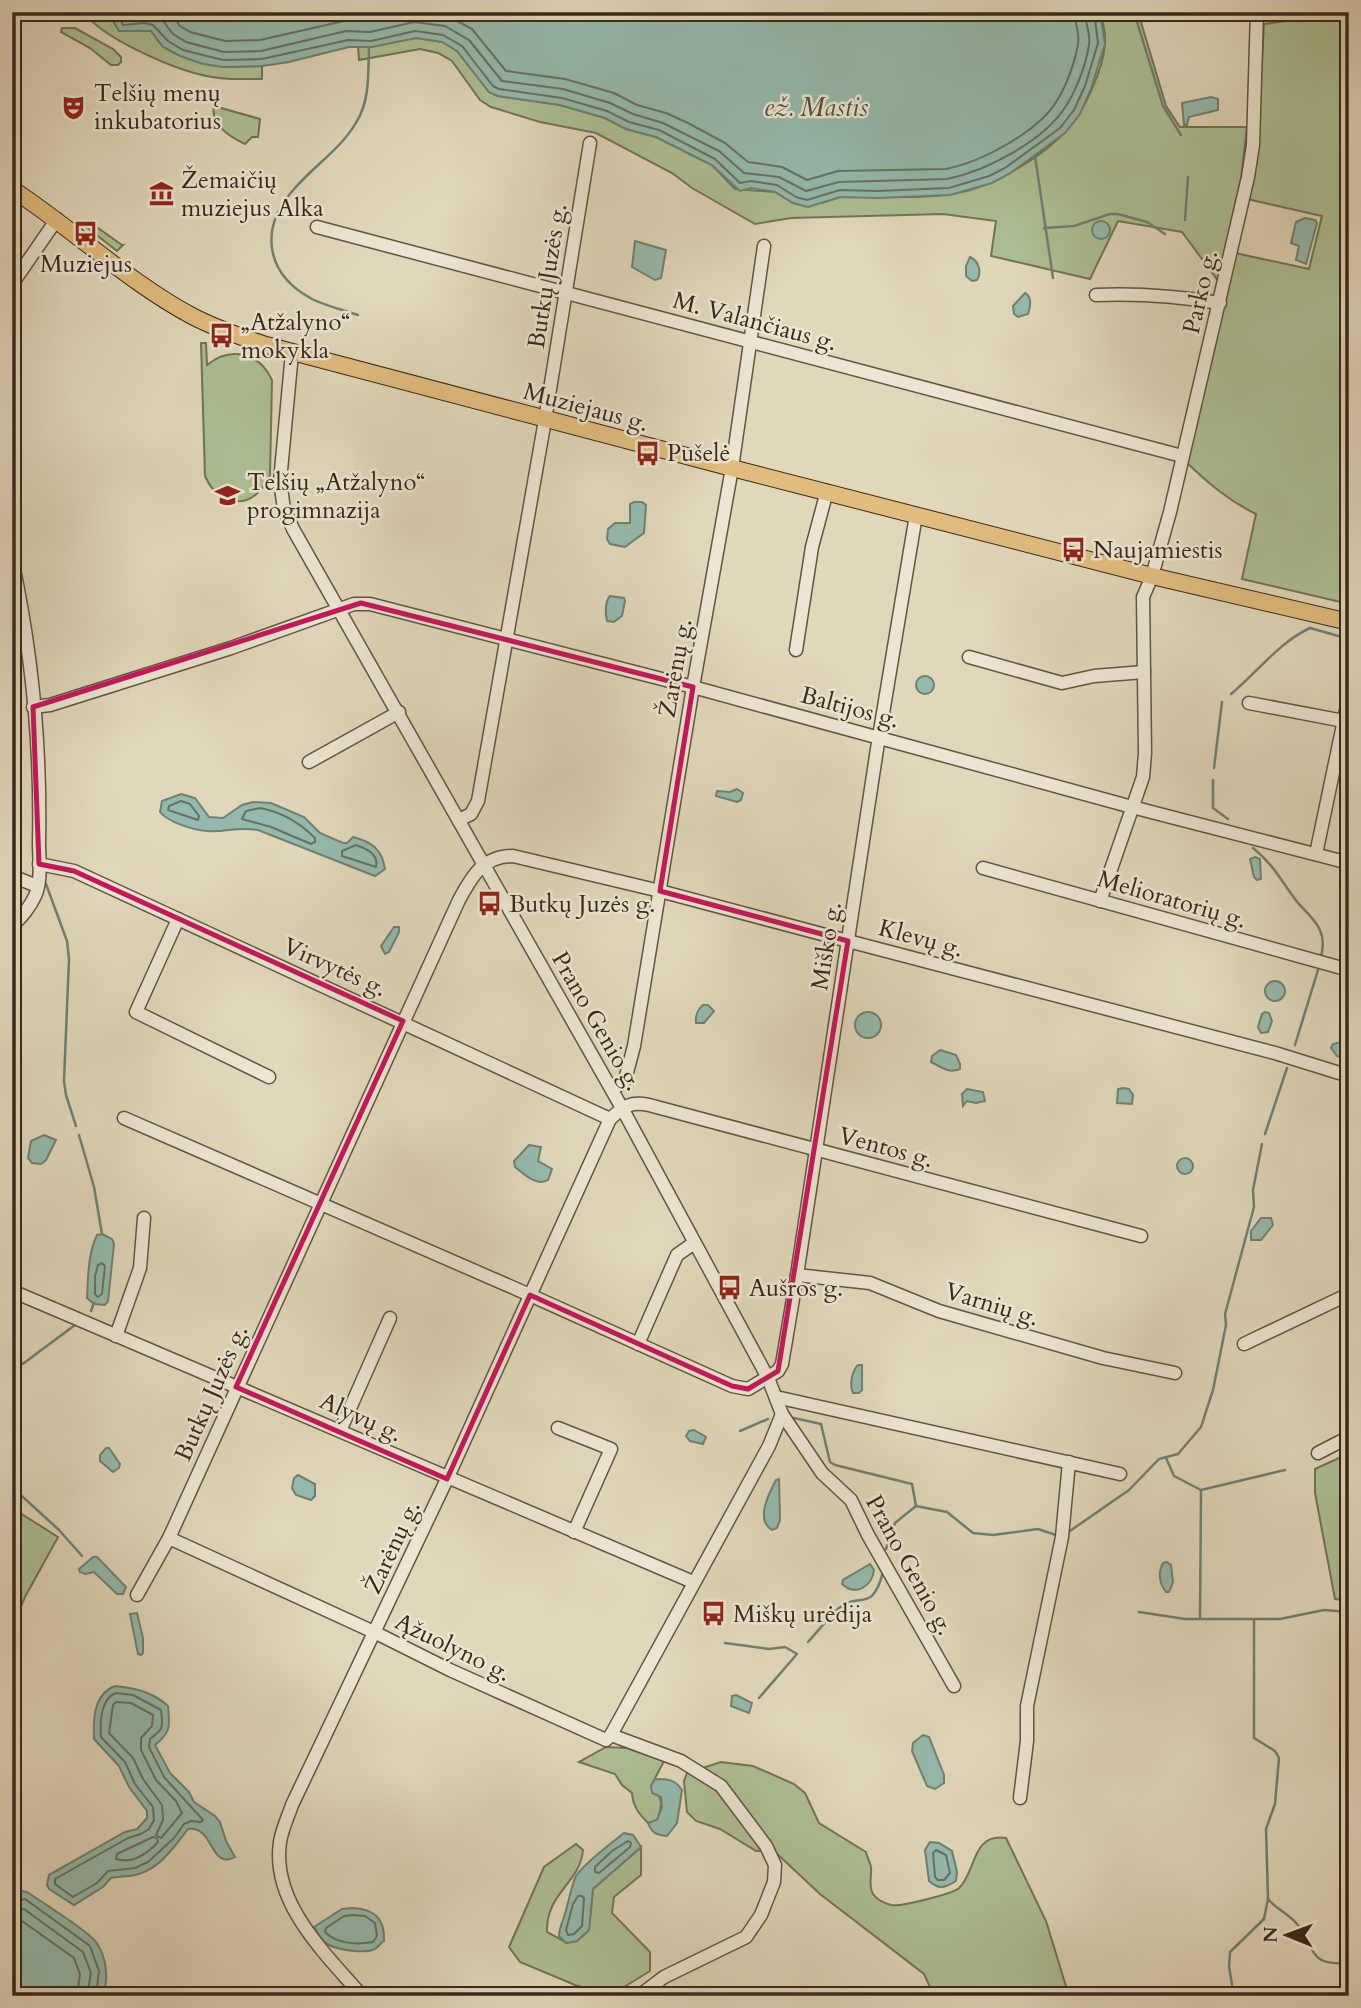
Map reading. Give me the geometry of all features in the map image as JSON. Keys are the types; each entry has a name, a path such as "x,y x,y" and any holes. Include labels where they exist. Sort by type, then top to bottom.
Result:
{"main road":[{"name":"Muziejaus g.","path":"12,188 190,315 292,353 1152,576 1349,622"}],"street":[{"name":"Parko g.","path":"1100,901 1143,777 1143,597 1152,576 1182,456 1248,177 1253,145 1257,12"},
{"name":"Butkų Juzės g.","path":"459,820 471,814 478,801 545,420 590,143"},
{"path":"12,284 43,251 60,222"},
{"name":"M. Valančiaus g.","path":"317,227 1182,456"},
{"name":"Žarėnų g.","path":"612,1090 623,1084 628,1074 692,687 732,468 764,246"},
{"path":"1096,295 1171,295 1220,303"},
{"name":"Prano Genio g.","path":"292,353 281,467 282,502 293,529 622,1108 768,1377 782,1414 822,1474 851,1500 954,1686"},
{"path":"796,650 812,547 827,491"},
{"name":"Miško g.","path":"768,1377 778,1371 782,1364 916,515"},
{"path":"12,560 23,622 38,763 39,864 36,894 18,921 12,925"},
{"name":"Baltijos g.","path":"33,707 50,705 231,648 355,604 370,604 692,687 1349,863"},
{"path":"969,657 1062,683 1094,676 1144,672"},
{"path":"1317,854 1346,722 1349,696"},
{"path":"1249,703 1346,722"},
{"path":"309,762 399,712"},
{"name":"Klevų g.","path":"483,866 496,857 513,856 660,891 1275,1053 1349,1076"},
{"name":"Virvytės g.","path":"39,864 74,871 610,1119"},
{"name":"Butkų Juzės g.","path":"137,1595 169,1538 459,900 483,866"},
{"name":"Melioratorių g.","path":"983,868 1349,970"},
{"path":"12,876 37,886"},
{"path":"178,919 136,1012 269,1077"},
{"name":"Ventos g.","path":"622,1108 633,1102 649,1105 1141,1236"},
{"name":"Žarėnų g.","path":"362,1996 326,1954 293,1908 283,1888 278,1862 280,1838 292,1805 376,1633 610,1119 622,1108"},
{"path":"124,1118 740,1388 755,1386 768,1377"},
{"path":"116,1336 140,1268 144,1218"},
{"path":"638,1344 677,1255 694,1243"},
{"name":"Varnių g.","path":"797,1275 870,1283 939,1311 1103,1359 1175,1373"},
{"name":"Alyvų g.","path":"12,1291 693,1582"},
{"path":"1244,1344 1349,1294"},
{"path":"340,1430 390,1318"},
{"path":"776,1397 1120,1474"},
{"path":"608,1737 769,1446 782,1414"},
{"path":"558,1428 611,1449 574,1532"},
{"path":"1318,1453 1349,1437"},
{"path":"1020,1798 1027,1741 1027,1706 1062,1537 1069,1462"},
{"name":"Ąžuolyno g.","path":"169,1538 450,1670 608,1737 681,1761 721,1786 766,1846 775,1865 774,1882 761,1915 746,1937 664,1978 639,1996"}],"highlighted area":[{"path":"361,603 693,687 660,891 848,941 778,1371 748,1389 732,1386 530,1295 447,1479 236,1387 403,1021 74,871 39,864 33,707"}],"green space":[{"path":"84,12 108,12 119,31 152,31 159,42 223,67 262,66 262,79 217,78 173,66 121,42 105,32"},
{"path":"1100,12 1138,12 1166,106 1180,127 1247,127 1239,197 1219,282 1182,232 1118,221 1090,279 991,256 996,221 943,214 791,218 755,224 692,188 672,173 596,133 540,122 491,107 480,100 452,61 438,53 420,49 359,60 358,46 416,38 443,42 457,51 489,92 497,96 560,105 656,137 712,165 735,189 775,192 793,203 822,203 840,197 924,197 952,194 992,182 1033,159 1073,123 1092,90 1101,66 1105,44"},
{"path":"1324,12 1349,12 1349,604 1242,579 1256,514 1219,491 1186,462 1235,253 1309,269 1322,216 1247,199 1260,98 1264,24 1308,18"},
{"path":"62,28 75,28 113,49 121,57 121,62 111,65 90,48 61,32"},
{"path":"214,106 260,119 258,137 252,137 245,144 228,134 215,119"},
{"path":"88,221 123,245 117,251 85,226"},
{"path":"201,343 206,343 207,365 225,355 243,355 260,363 272,380 270,475 264,486 247,499 228,500 212,487 205,476"},
{"path":"1339,1458 1349,1458 1349,1601 1335,1599 1315,1493 1315,1469"},
{"path":"12,1508 58,1537 13,1625"},
{"path":"606,1747 627,1748 664,1761 651,1786 661,1801 657,1820 648,1823 644,1819 635,1806 632,1793 622,1785 615,1774 579,1762"},
{"path":"721,1762 753,1766 794,1784 805,1793 819,1823 866,1852 871,1867 872,1891 879,1900 891,1905 926,1900 959,1888 965,1881 980,1847 986,1841 1006,1838 1046,1921 1069,1996 934,1996 924,1974 820,1894 774,1851 756,1851 720,1829 696,1821 687,1812 684,1781 687,1773"},
{"path":"576,1844 583,1850 581,1862 557,1897 548,1918 547,1932 567,1943 577,1941 589,1930 593,1889 641,1847 641,1875 614,1897 612,1913 650,1952 650,1971 611,1995 575,1985 520,1962 509,1947 544,1867"}],"water":[{"name":"ež. Mastis","path":"108,12 1100,12 1105,44 1080,114 1065,133 1009,174 992,183 950,195 840,197 808,207 793,203 775,192 751,188 740,191 712,165 656,137 626,129 605,118 560,105 498,96 489,92 457,51 442,42 416,38 372,47 349,47 289,62 223,67 180,56 163,47 151,31 119,31"},
{"path":"1211,97 1218,99 1218,110 1189,117 1187,125 1184,125 1182,103"},
{"path":"1305,218 1317,223 1306,264 1296,260 1299,246 1291,243 1296,222"},
{"path":"1101,221 1109,226 1110,230 1105,238 1101,239 1093,234 1092,230 1097,222"},
{"path":"635,241 666,250 661,278 655,280 632,267"},
{"path":"970,257 976,261 979,270 979,277 972,281 966,276"},
{"path":"1025,293 1030,300 1029,312 1018,317 1014,314 1013,306"},
{"path":"634,502 646,505 644,533 625,547 610,544 607,539 608,529 615,523 630,523 630,504"},
{"path":"610,596 624,598 625,601 622,616 614,622 607,621 606,618 606,604"},
{"path":"925,676 931,679 934,685 931,691 925,694 919,691 916,685 919,679"},
{"path":"737,789 743,793 741,800 737,802 716,796 717,791 730,792"},
{"path":"181,794 195,798 209,817 223,818 242,805 253,802 271,803 304,817 320,833 343,843 353,837 366,841 379,851 385,869 375,876 258,830 207,831 181,825 160,812 162,801"},
{"path":"1250,859 1260,859 1261,879 1257,880"},
{"path":"394,927 399,927 399,932 389,952 385,954 381,946"},
{"path":"1275,981 1282,984 1285,991 1282,998 1275,1001 1268,998 1265,991 1268,984"},
{"path":"703,1005 708,1005 714,1011 704,1023 696,1023 697,1013"},
{"path":"868,1012 877,1016 881,1025 877,1034 868,1038 859,1034 855,1025 859,1016"},
{"path":"1265,1012 1269,1013 1272,1021 1268,1032 1261,1033 1258,1027"},
{"path":"1349,1043 1349,1061 1337,1056 1331,1048 1333,1044"},
{"path":"940,1050 956,1055 960,1069 949,1070 931,1062 932,1056"},
{"path":"967,1089 983,1092 985,1101 967,1101 963,1106 962,1094"},
{"path":"1118,1089 1129,1089 1133,1095 1132,1104 1117,1103"},
{"path":"44,1135 56,1140 46,1160 41,1164 32,1163 28,1158 31,1141"},
{"path":"529,1145 541,1147 538,1161 552,1169 548,1180 544,1182 535,1181 515,1167 514,1161"},
{"path":"1182,1158 1188,1158 1193,1166 1191,1172 1182,1174 1177,1169 1177,1163"},
{"path":"1261,1218 1271,1218 1273,1225 1261,1240 1251,1240 1251,1231"},
{"path":"102,1234 112,1239 114,1244 108,1301 105,1305 94,1304 87,1298 92,1250 97,1235"},
{"path":"858,1365 862,1365 862,1390 853,1393 852,1378"},
{"path":"694,1430 706,1437 703,1444 690,1441 686,1436 689,1431"},
{"path":"109,1448 120,1464 113,1472 100,1461 100,1455"},
{"path":"298,1475 315,1484 315,1496 311,1500 296,1495 292,1488 294,1478"},
{"path":"779,1479 780,1520 777,1528 772,1530 764,1520 764,1513 770,1492"},
{"path":"93,1557 97,1557 126,1587 123,1594 117,1594 94,1572 80,1572 79,1569"},
{"path":"1163,1563 1171,1565 1173,1582 1169,1592 1164,1589 1160,1578"},
{"path":"870,1564 874,1570 867,1585 853,1590 842,1584 843,1580"},
{"path":"137,1613 143,1638 141,1655 138,1654 130,1614"},
{"path":"115,1686 143,1692 168,1706 168,1728 155,1745 170,1773 189,1792 194,1802 220,1822 235,1857 227,1860 221,1858 203,1834 188,1829 167,1856 154,1867 136,1875 111,1878 103,1887 74,1905 49,1889 49,1875 125,1832 137,1829 147,1818 147,1811 129,1787 119,1766 94,1739 96,1708 103,1695"},
{"path":"736,1695 752,1703 749,1713 731,1706 732,1696"},
{"path":"923,1735 929,1737 944,1775 944,1783 935,1789 927,1786 912,1751 913,1743"},
{"path":"655,1779 670,1780 682,1790 677,1823 667,1836 655,1833 648,1823 657,1820 662,1807 661,1797 652,1793 651,1786"},
{"path":"624,1833 633,1835 641,1847 593,1889 589,1930 577,1941 566,1943 559,1936 559,1931 575,1878 590,1861"},
{"path":"930,1842 939,1843 952,1851 957,1872 956,1881 949,1885 939,1887 929,1881 925,1850"},
{"path":"21,1891 27,1892 64,1916 96,1942 106,1968 106,1983 102,1996 12,1996 12,1896"},
{"path":"352,1908 372,1913 383,1926 384,1941 376,1949 359,1951 333,1947 322,1939 314,1927 342,1909"}],"waterway":[{"path":"1099,18 1119,12"},
{"path":"1134,12 1163,106 1181,135"},
{"path":"358,315 312,299 296,288 276,263 272,233 283,203 344,140 357,121 366,95 369,48"},
{"path":"1035,156 1053,278"},
{"path":"1185,220 1188,177"},
{"path":"1044,228 1074,226 1110,214 1118,214 1147,222 1165,234"},
{"path":"1231,694 1278,650 1310,628 1349,639"},
{"path":"1214,768 1222,702"},
{"path":"1213,780 1213,808 1228,819"},
{"path":"1253,848 1271,866 1318,925 1323,940 1321,957"},
{"path":"46,884 67,941 69,959 64,1081 76,1126"},
{"path":"1295,1045 1318,970"},
{"path":"1265,1134 1287,1068"},
{"path":"79,1135 94,1187 102,1234"},
{"path":"1067,1533 1129,1490 1159,1459 1178,1454 1201,1427 1213,1390 1226,1325 1225,1314 1254,1207 1253,1190 1262,1144"},
{"path":"91,1311 94,1303"},
{"path":"12,1368 24,1363 75,1325"},
{"path":"794,1418 821,1424 830,1462 835,1465 912,1484 916,1506"},
{"path":"740,1431 768,1419"},
{"path":"1166,1458 1174,1476 1201,1490 1200,1619"},
{"path":"1201,1490 1285,1470"},
{"path":"12,1487 59,1530 82,1556"},
{"path":"886,1549 895,1523 916,1506 947,1512 973,1533 993,1535 1038,1529 1056,1535"},
{"path":"808,1642 839,1608 846,1603 870,1597 879,1585 883,1572"},
{"path":"1139,1612 1185,1619 1280,1619 1324,1610 1348,1612"},
{"path":"1233,1991 1230,1952 1264,1919 1268,1899 1266,1829 1275,1804 1279,1758 1275,1751 1254,1738 1254,1619"},
{"path":"725,1643 769,1649 785,1647 797,1654 759,1698"},
{"path":"1268,1899 1297,1924 1319,1959 1349,1963"}],"place":[{"name":"Telšių menų inkubatorius","path":"74,107"},
{"name":"Žemaičių muziejus Alka","path":"161,194"},
{"name":"Muziejus","path":"86,233"},
{"name":"„Atžalyno“ mokykla","path":"221,336"},
{"name":"Pušelė","path":"647,453"},
{"name":"Telšių „Atžalyno“ progimnazija","path":"227,496"},
{"name":"Naujamiestis","path":"1073,550"},
{"name":"Butkų Juzės g.","path":"489,904"},
{"name":"Aušros g.","path":"729,1288"},
{"name":"Miškų urėdija","path":"713,1614"}]}
